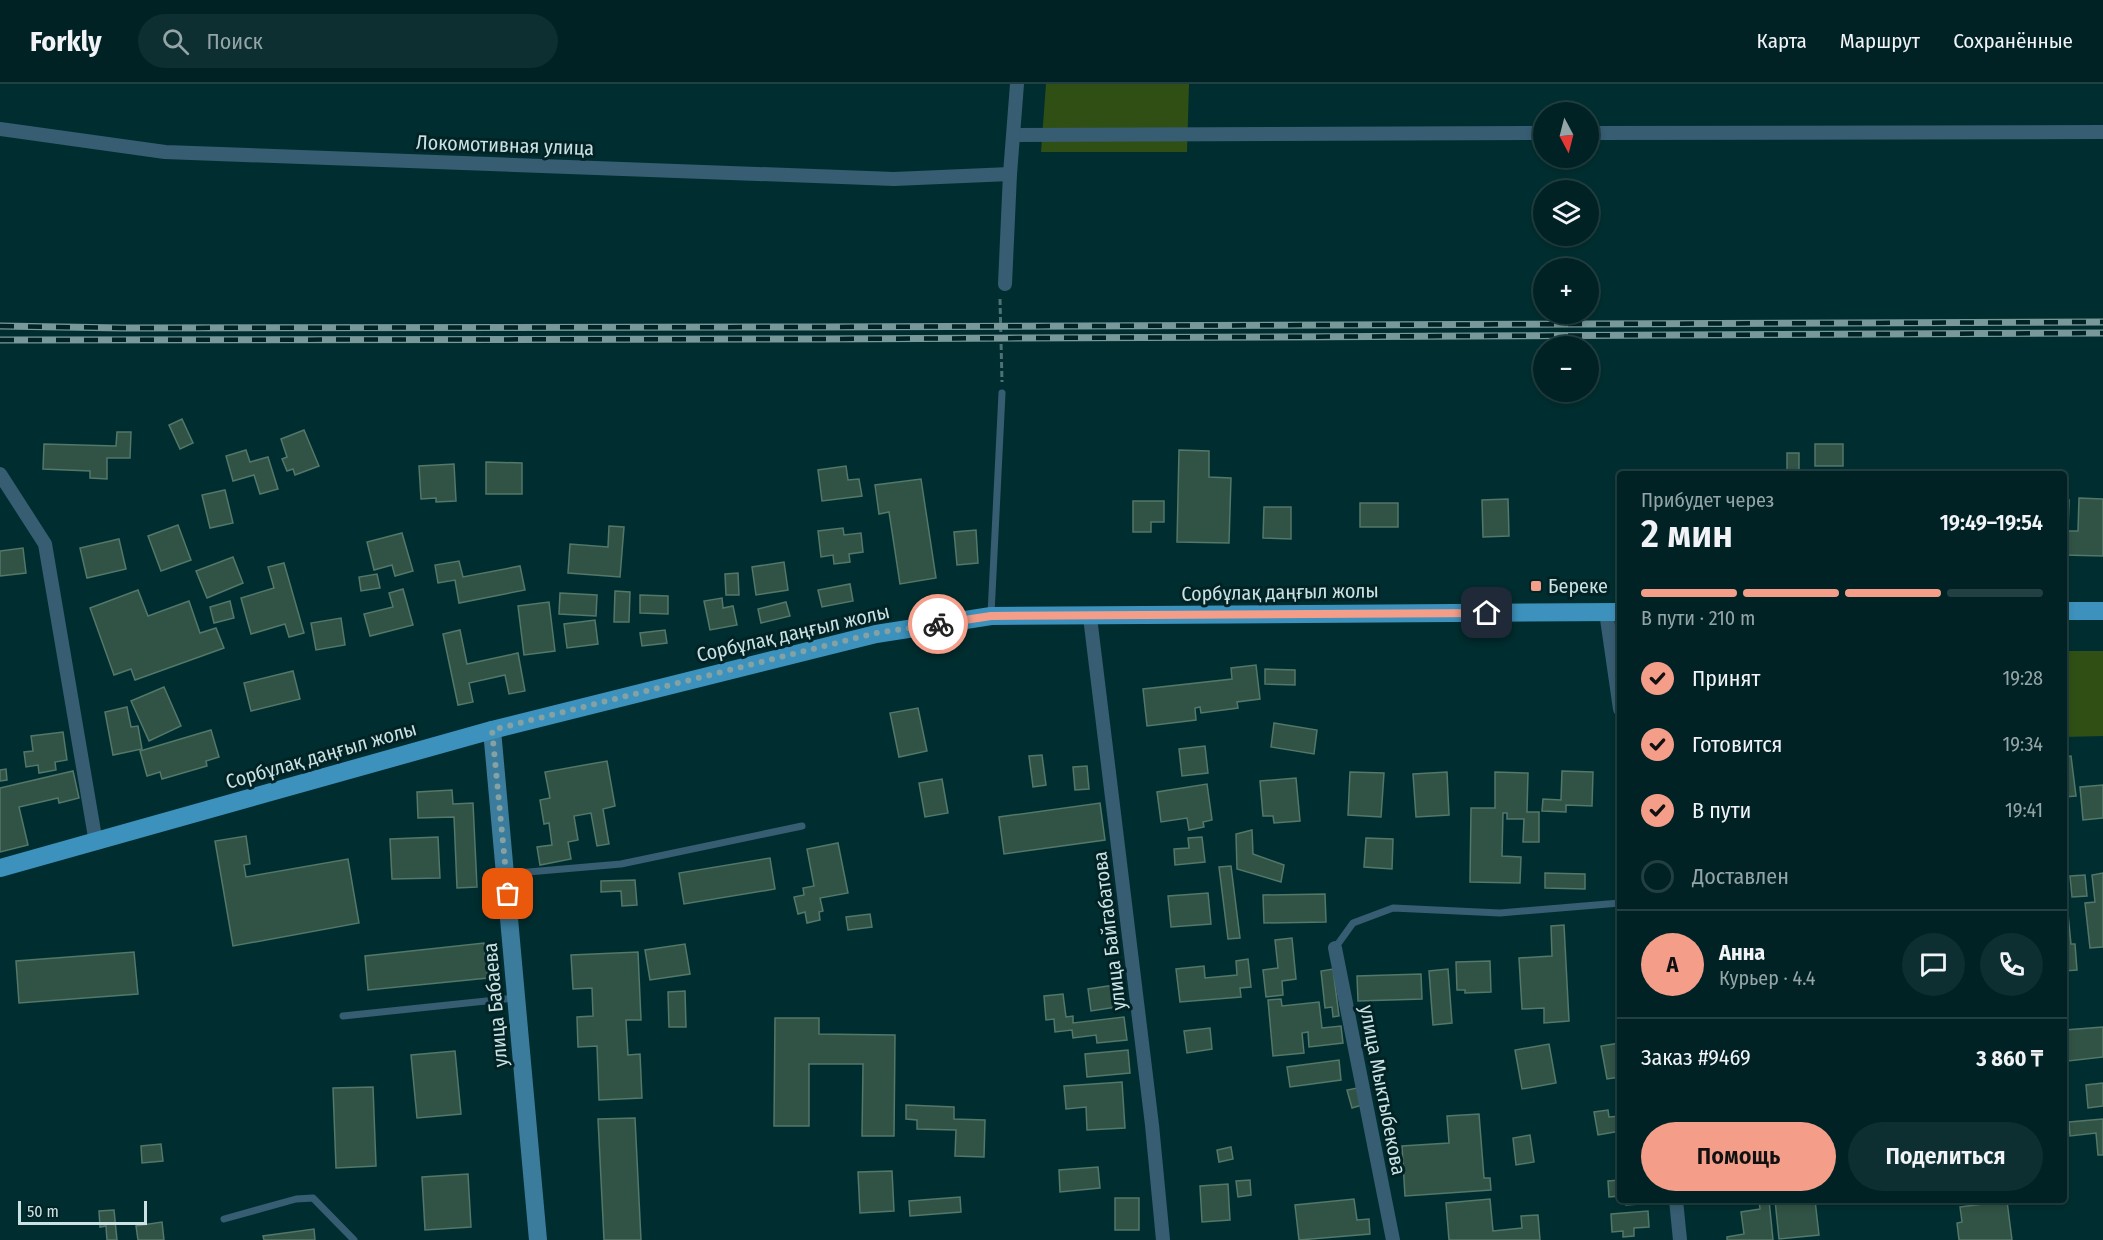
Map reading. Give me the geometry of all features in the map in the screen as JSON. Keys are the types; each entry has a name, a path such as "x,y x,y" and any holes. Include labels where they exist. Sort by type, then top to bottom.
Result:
{"main road":[{"path":"2067,611 2103,611"},
{"name":"Сорбұлақ даңғыл жолы","path":"0,868 96,843 492,730 876,633 991,616 1613,612"}],"street":[{"path":"1005,284 1017,84"},
{"name":"Локомотивная улица","path":"0,129 165,152 894,179 1010,174"},
{"path":"1599,133 2103,132"},
{"path":"1014,135 1533,133"},
{"path":"0,474 45,544 96,843"},
{"path":"1613,612 1617,667"},
{"name":"улица Байгабатова","path":"1090,617 1152,1125 1163,1240"},
{"name":"улица Бабаева","path":"492,730 518,998 538,1240"},
{"name":"улица Мыктыбекова","path":"1335,948 1394,1240"},
{"path":"1676,1203 1680,1240"}],"lane":[{"path":"991,616 1002,393"},
{"path":"506,874 621,864 802,826"},
{"path":"1335,948 1353,923 1393,908 1500,913 1617,903"},
{"path":"343,1017 518,998"},
{"path":"224,1219 296,1199 314,1198 354,1240"}],"path":[{"path":"1000,300 1002,393"}],"green space":[{"path":"1046,84 1189,84 1187,152 1041,152"},
{"path":"2067,651 2103,651 2103,736 2067,737"}],"building":[{"path":"182,419 193,443 180,449 169,425"},
{"path":"304,430 319,466 295,475 293,469 287,471 282,459 287,457 281,439"},
{"path":"117,432 131,432 130,458 107,458 107,479 90,478 90,471 43,469 44,444 116,446"},
{"path":"1815,444 1843,444 1843,466 1815,466"},
{"path":"246,450 250,462 268,457 278,489 260,494 254,475 233,481 226,456"},
{"path":"1179,450 1209,451 1209,477 1231,478 1229,543 1177,542"},
{"path":"1787,453 1799,453 1799,471 1787,471"},
{"path":"486,462 522,463 522,494 486,494"},
{"path":"454,464 456,501 436,502 436,498 421,499 419,466"},
{"path":"846,466 848,480 859,479 862,496 822,501 818,470"},
{"path":"921,479 936,578 900,584 889,512 879,514 875,485"},
{"path":"225,490 233,523 210,528 202,495"},
{"path":"2079,498 2103,499 2103,556 2067,555 2067,500 2069,500 2068,531 2078,531"},
{"path":"1508,499 1509,536 1483,537 1482,500"},
{"path":"1133,501 1164,501 1164,522 1151,522 1151,532 1133,532"},
{"path":"1360,503 1398,503 1398,527 1360,527"},
{"path":"1264,507 1291,507 1291,539 1263,538"},
{"path":"178,525 191,560 161,571 148,536"},
{"path":"609,526 624,527 620,577 568,573 570,544 608,547"},
{"path":"843,528 844,535 861,533 863,552 849,554 850,562 834,564 833,555 821,557 818,531"},
{"path":"976,530 978,563 957,565 954,532"},
{"path":"402,533 413,571 395,576 392,565 374,570 367,542"},
{"path":"119,539 126,569 87,578 80,548"},
{"path":"23,548 26,573 0,576 0,551"},
{"path":"233,557 243,583 207,598 196,571"},
{"path":"459,561 463,577 520,566 525,590 459,603 455,580 438,583 435,565"},
{"path":"784,562 788,590 756,595 752,567"},
{"path":"284,563 304,633 289,637 285,624 251,634 241,598 274,588 268,567"},
{"path":"738,573 739,595 726,595 725,574"},
{"path":"377,574 380,588 361,591 359,577"},
{"path":"850,584 853,601 822,607 818,590"},
{"path":"403,589 413,625 370,636 364,614 393,607 389,593"},
{"path":"138,590 148,616 189,601 200,633 216,628 224,648 135,680 131,669 114,675 90,608"},
{"path":"615,591 630,592 629,622 614,622"},
{"path":"560,593 597,595 596,616 559,614"},
{"path":"640,595 668,596 668,614 640,613"},
{"path":"722,598 723,608 733,606 737,625 710,630 704,601"},
{"path":"230,601 234,618 214,623 210,607"},
{"path":"549,602 555,651 524,655 518,606"},
{"path":"786,602 790,616 761,623 758,609"},
{"path":"341,618 345,645 316,650 311,623"},
{"path":"595,620 598,644 567,648 564,624"},
{"path":"460,630 467,664 518,653 525,691 509,694 505,675 469,683 473,702 458,705 443,634"},
{"path":"665,630 667,643 642,646 640,633"},
{"path":"1256,665 1260,699 1237,702 1238,708 1201,713 1200,707 1195,708 1196,720 1147,726 1143,689 1232,679 1231,668"},
{"path":"1265,669 1295,670 1295,685 1265,684"},
{"path":"293,671 300,699 251,711 244,683"},
{"path":"164,687 181,726 149,741 131,701"},
{"path":"127,707 131,727 138,726 142,749 113,755 105,712"},
{"path":"918,708 927,751 899,757 890,713"},
{"path":"1274,723 1317,730 1314,754 1271,747"},
{"path":"211,730 219,757 206,761 207,766 162,779 160,772 147,776 140,751"},
{"path":"63,732 67,760 55,762 56,770 39,773 38,765 26,767 24,752 33,751 31,736"},
{"path":"1205,746 1208,773 1182,776 1179,749"},
{"path":"1042,755 1046,785 1033,787 1029,756"},
{"path":"2071,756 2076,796 2067,797 2067,757"},
{"path":"607,761 615,806 603,809 609,844 597,846 591,813 574,816 578,840 568,842 571,859 540,865 537,847 552,845 549,823 544,824 540,800 550,798 545,772"},
{"path":"1087,766 1089,789 1075,790 1073,767"},
{"path":"6,769 7,780 0,781 0,770"},
{"path":"73,771 79,798 59,803 58,798 19,807 28,845 0,852 0,788"},
{"path":"1562,771 1593,772 1592,806 1566,805 1566,812 1542,811 1543,799 1561,800"},
{"path":"1350,772 1384,773 1381,817 1348,815"},
{"path":"1447,772 1449,815 1416,817 1413,774"},
{"path":"1495,772 1528,773 1527,812 1539,812 1539,842 1523,842 1524,819 1507,819 1507,813 1503,813 1502,856 1521,857 1520,883 1470,882 1471,808 1495,808"},
{"path":"1296,778 1300,821 1274,823 1273,816 1263,816 1260,781"},
{"path":"942,779 948,813 925,817 919,783"},
{"path":"1207,784 1212,820 1203,822 1204,827 1189,830 1187,818 1161,822 1157,792"},
{"path":"2103,785 2103,818 2083,820 2080,787"},
{"path":"452,790 453,804 473,803 477,887 457,888 454,817 418,818 417,792"},
{"path":"1100,803 1105,840 1004,854 999,817"},
{"path":"1252,830 1253,854 1284,865 1281,882 1237,869 1236,834"},
{"path":"246,836 250,864 244,865 246,877 348,859 359,923 233,946 215,841"},
{"path":"438,837 440,878 392,879 390,839"},
{"path":"1202,837 1205,862 1175,865 1174,849 1189,848 1188,838"},
{"path":"1366,838 1393,839 1392,869 1364,867"},
{"path":"838,843 848,893 820,898 823,911 819,912 820,920 807,923 805,912 798,914 794,897 804,895 803,888 814,886 807,849"},
{"path":"770,858 775,889 684,904 679,873"},
{"path":"1231,866 1240,938 1228,939 1219,867"},
{"path":"1545,873 1585,874 1585,889 1545,888"},
{"path":"2103,873 2103,947 2090,948 2085,903 2095,902 2092,875"},
{"path":"2085,875 2087,896 2072,897 2070,876"},
{"path":"635,880 637,905 622,906 621,891 601,892 601,881"},
{"path":"1208,893 1211,924 1171,927 1168,896"},
{"path":"1325,894 1326,922 1264,923 1263,895"},
{"path":"870,914 872,927 848,930 846,917"},
{"path":"2067,914 2071,944 2075,944 2077,970 2067,971"},
{"path":"1564,925 1569,1021 1544,1023 1544,1008 1522,1009 1519,958 1552,956 1551,926"},
{"path":"1292,938 1296,979 1282,981 1283,995 1266,997 1263,970 1278,968 1275,940"},
{"path":"484,943 488,978 368,990 365,956"},
{"path":"685,944 690,974 650,980 645,950"},
{"path":"134,952 138,994 19,1003 16,961"},
{"path":"638,952 641,1020 626,1020 628,1055 640,1054 642,1098 599,1100 597,1046 578,1047 577,1017 593,1016 592,988 573,989 571,955"},
{"path":"1248,959 1251,987 1240,988 1241,997 1180,1002 1176,969 1204,966 1205,978 1237,975 1236,961"},
{"path":"1490,961 1491,992 1465,993 1465,990 1457,990 1456,962"},
{"path":"1333,969 1339,1016 1333,1017 1332,1007 1325,1008 1321,971"},
{"path":"1448,969 1452,1023 1433,1025 1429,971"},
{"path":"1421,974 1422,999 1358,1001 1357,976"},
{"path":"1121,984 1123,1006 1091,1011 1088,989"},
{"path":"685,991 686,1027 669,1027 668,992"},
{"path":"1063,994 1066,1017 1073,1016 1073,1023 1124,1017 1127,1040 1097,1043 1096,1035 1073,1038 1072,1030 1055,1032 1054,1019 1046,1020 1044,996"},
{"path":"1281,999 1282,1006 1319,1002 1322,1028 1341,1026 1343,1043 1309,1047 1308,1032 1302,1033 1304,1053 1273,1056 1268,1000"},
{"path":"775,1018 819,1018 819,1034 895,1035 894,1136 862,1136 863,1064 809,1064 809,1126 774,1126"},
{"path":"2103,1027 2103,1057 2068,1061 2067,1030"},
{"path":"1210,1028 1212,1049 1187,1053 1184,1031"},
{"path":"1617,1043 1617,1077 1607,1079 1601,1046"},
{"path":"1549,1044 1556,1083 1522,1089 1515,1050"},
{"path":"1128,1050 1130,1073 1087,1077 1085,1054"},
{"path":"455,1051 461,1114 417,1118 411,1055"},
{"path":"1339,1060 1341,1080 1290,1087 1287,1067"},
{"path":"1122,1082 1125,1128 1087,1130 1086,1107 1066,1109 1064,1086"},
{"path":"2103,1083 2103,1106 2088,1108 2086,1085"},
{"path":"373,1087 376,1166 336,1168 333,1088"},
{"path":"1357,1088 1362,1105 1352,1108 1347,1090"},
{"path":"906,1105 954,1107 954,1119 985,1120 984,1157 955,1156 956,1130 917,1129 917,1120 906,1119"},
{"path":"1608,1110 1609,1117 1617,1116 1617,1132 1598,1135 1594,1112"},
{"path":"1479,1114 1484,1178 1490,1178 1491,1190 1405,1196 1402,1146 1449,1143 1447,1116"},
{"path":"635,1118 641,1240 604,1240 598,1119"},
{"path":"2103,1119 2103,1155 2098,1155 2096,1133 2070,1136 2069,1122"},
{"path":"1530,1135 1534,1162 1516,1165 1513,1138"},
{"path":"161,1144 163,1161 142,1163 141,1146"},
{"path":"1231,1147 1233,1159 1219,1162 1217,1150"},
{"path":"1098,1167 1100,1188 1060,1192 1059,1170"},
{"path":"892,1171 894,1211 860,1213 858,1172"},
{"path":"468,1174 471,1227 425,1230 422,1177"},
{"path":"1250,1180 1251,1195 1238,1197 1236,1181"},
{"path":"1617,1180 1617,1196 1609,1197 1608,1181"},
{"path":"1228,1184 1230,1220 1202,1222 1200,1186"},
{"path":"960,1197 961,1212 910,1216 909,1201"},
{"path":"1115,1198 1139,1198 1139,1230 1115,1230"},
{"path":"1354,1199 1357,1220 1369,1219 1370,1234 1299,1240 1295,1205"},
{"path":"1490,1199 1493,1231 1522,1228 1521,1216 1538,1215 1540,1240 1449,1240 1446,1203"},
{"path":"1626,1203 1654,1203 1626,1205"},
{"path":"1759,1203 1769,1203 1773,1240 1727,1240 1727,1237 1744,1234 1741,1212 1760,1209"},
{"path":"1775,1203 1815,1203 1819,1235 1779,1239"},
{"path":"2007,1203 2012,1240 1959,1240 1957,1223 1962,1222 1960,1207"},
{"path":"114,1210 117,1240 107,1240 106,1226 100,1227 99,1211"},
{"path":"1648,1211 1649,1227 1634,1228 1634,1236 1623,1237 1623,1231 1612,1232 1611,1214"},
{"path":"162,1222 164,1240 138,1240 136,1226"},
{"path":"314,1229 315,1240 264,1240 263,1236"}],"railway":[{"path":"0,326 123,328 817,327 2103,322"},
{"path":"0,340 2103,333"}],"way so far":[{"path":"508,894 492,730 876,633 938,624"}],"place":[{"name":"Береке","path":"1536,586"}],"route":[{"path":"938,624 991,616 1487,613"}]}
